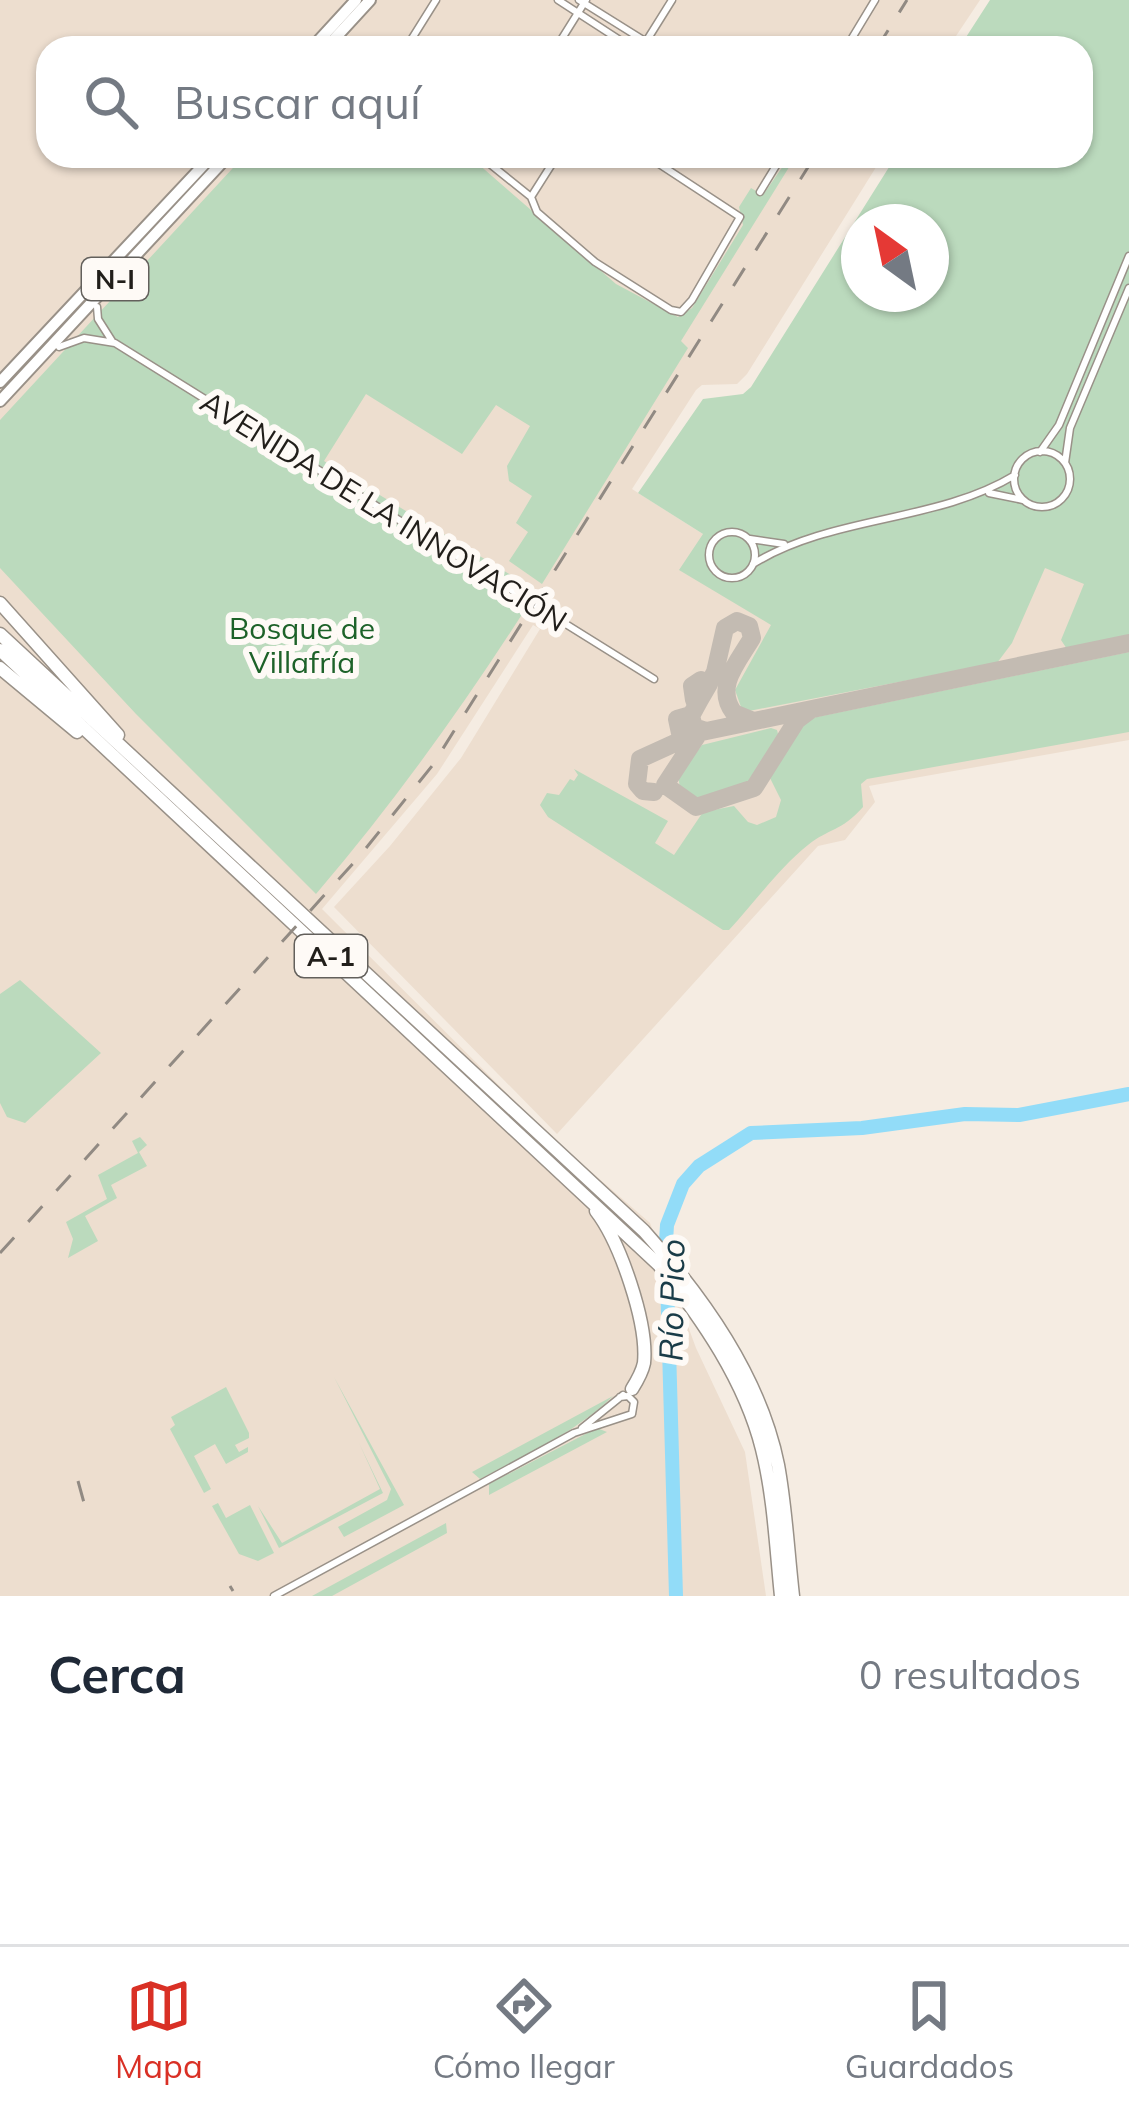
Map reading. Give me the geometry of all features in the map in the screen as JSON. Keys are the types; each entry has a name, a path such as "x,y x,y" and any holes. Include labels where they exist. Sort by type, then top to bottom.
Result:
{"highway":[{"path":"323,36 356,0"},
{"path":"337,36 370,0"},
{"name":"N-I","path":"0,382 201,168"},
{"name":"N-I","path":"0,401 217,168"},
{"name":"A-1","path":"0,603 194,814"},
{"name":"A-1","path":"0,634 676,1268 721,1332 767,1424 779,1468 793,1596"},
{"name":"A-1","path":"0,650 659,1265 718,1350 753,1419 767,1472 782,1596"},
{"path":"0,668 184,828 197,832"},
{"path":"475,1090 493,1113 590,1204 610,1231 643,1343 643,1369 626,1393"}],"street":[{"path":"414,36 436,0"},
{"path":"559,0 613,36"},
{"path":"650,36 672,0"},
{"path":"853,36 874,0"},
{"path":"563,36 583,1 632,36"},
{"path":"497,168 531,197 537,212 595,262 681,312 740,217 665,168"},
{"path":"531,197 549,168"},
{"path":"760,192 775,168"},
{"path":"1040,452 1059,425 1129,256"},
{"path":"985,493 1039,507 1064,497 1070,480 1065,463 1070,428 1129,288"},
{"path":"97,307 98,319 115,344"},
{"path":"59,347 84,338 115,344"},
{"name":"AVENIDA DE LA INNOVACIÓN","path":"115,344 654,679"},
{"path":"788,544 737,532 722,535 711,545 710,560 718,573 732,578 788,544 985,493 1015,475 1023,459 1040,452 1049,452 1065,463"},
{"path":"1015,475 1023,500"},
{"path":"748,538 755,554 753,564"},
{"path":"274,1596 574,1433 626,1393 634,1402 632,1414 574,1433"}],"shaded area":[{"path":"0,0 980,0 956,36 36,36 36,168 876,168 853,204 841,204 841,223 747,374 737,384 702,385 696,390 632,489 703,534 1129,455 1129,740 869,786 875,802 845,840 818,846 557,1134 334,907 461,758 540,629 533,625 437,774 322,909 549,1135 650,1223 696,1348 745,1452 766,1596 0,1596"}],"green space":[{"path":"990,0 1129,0 1129,636 1067,649 1061,640 1084,584 1045,568 1012,643 997,663 749,711 741,707 735,690 771,625 679,570 703,534 638,493 703,399 743,394 841,244 841,312 949,312 949,204 866,204 888,168 1093,168 1093,36 967,36"},
{"name":"Bosque de Villafría","path":"233,168 483,168 616,284 678,317 692,308 743,225 739,207 751,188 763,195 782,168 789,168 681,341 688,348 542,584 509,561 528,532 516,523 532,496 509,481 507,466 530,426 496,405 462,454 366,394 324,461 537,591 432,747 316,894 136,714 0,568 0,420"},
{"path":"1129,652 1129,732 867,779 861,784 863,807 797,854 729,930 548,817 540,805 547,793 559,795 570,779 574,781 578,775 574,769 668,821 655,843 674,855 703,812 734,806 757,825 776,817 781,800 770,778 804,723 812,718"},
{"path":"771,728 779,738 748,785 698,799 680,788 678,776 702,745"},
{"path":"20,980 101,1053 25,1123 7,1117 0,1103 0,994"},
{"path":"140,1137 147,1145 139,1152 147,1166 111,1185 117,1198 85,1216 98,1241 68,1258 73,1239 66,1222 107,1199 98,1175 138,1153 132,1141"},
{"path":"334,1377 404,1505 344,1537 338,1527 387,1500 391,1489"},
{"path":"226,1387 249,1433 249,1438 235,1445 239,1452 248,1447 248,1452 226,1464 215,1444 194,1456 211,1489 204,1493 170,1429 175,1425 171,1417"},
{"path":"613,1396 533,1452 480,1479 472,1472"},
{"path":"597,1428 607,1432 489,1495 489,1484"},
{"path":"359,1443 383,1493 279,1548 258,1506 282,1543 380,1489"},
{"path":"218,1503 226,1518 250,1505 274,1553 258,1561 239,1554 212,1506"},
{"path":"446,1523 447,1533 332,1596 312,1596"}],"waterway":[{"name":"Río Pico","path":"676,1596 666,1242 667,1225 683,1184 699,1166 751,1133 862,1128 965,1114 1019,1115 1129,1094"}],"taxiway":[{"path":"706,731 694,727 691,716 715,672 725,628 737,621 749,626 752,638 730,675 726,694 734,713 751,720"},
{"path":"654,792 643,791 637,784 640,759 697,733 1129,643"},
{"path":"692,733 680,733 677,719 691,715 709,684 701,680 692,686 694,700"},
{"path":"697,736 665,785 696,807 754,788 797,720 809,711"}],"railway":[{"path":"884,36 907,0"},
{"path":"0,1253 358,858 432,766 807,168"},
{"path":"78,1481 86,1510"},
{"path":"230,1586 233,1591"}]}
